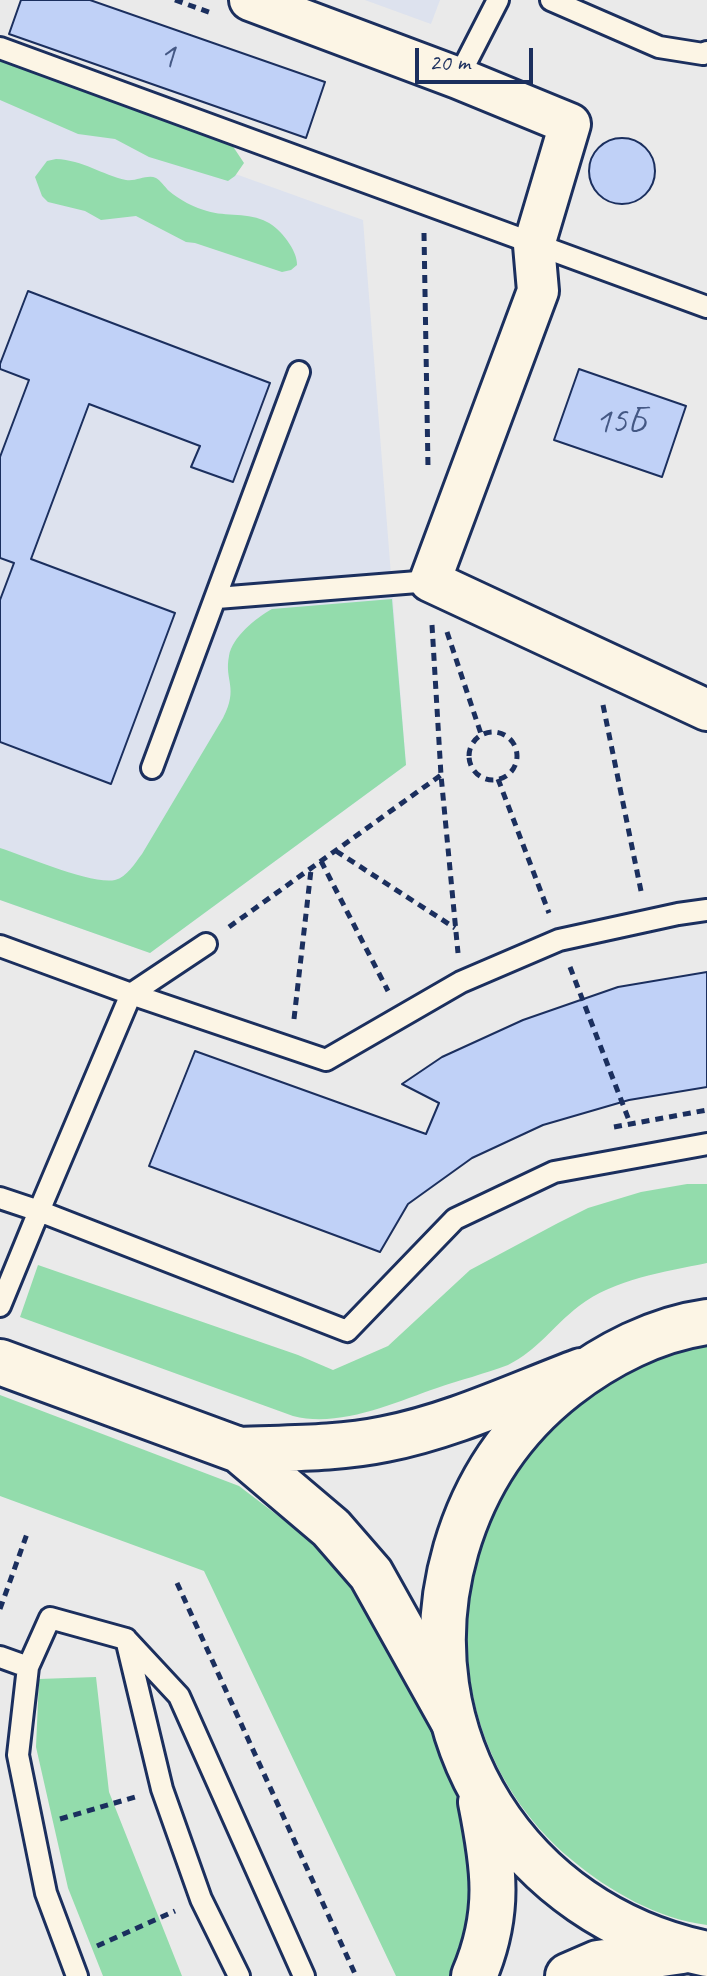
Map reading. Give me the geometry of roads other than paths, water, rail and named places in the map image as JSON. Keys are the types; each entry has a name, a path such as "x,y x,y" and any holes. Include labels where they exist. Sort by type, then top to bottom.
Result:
{"main road":[{"path":"239,1450 352,1444 429,1428 590,1367 639,1341 707,1322"},
{"path":"0,1362 239,1450 331,1528 371,1574 453,1721 477,1784 490,1849 494,1903 482,1956 474,1976"},
{"path":"453,1721 444,1676 442,1631 449,1573 462,1528 478,1491 506,1445 544,1403 590,1367"},
{"path":"477,1784 502,1825 534,1863 558,1885 586,1906 646,1938 696,1952"},
{"path":"568,1976 598,1963 696,1952"}],"street":[{"path":"250,0 458,78 570,124 534,245 538,291 430,581 707,710"}],"lane":[{"path":"458,78 498,0"},
{"path":"551,0 659,47 703,54 707,52"},
{"path":"0,48 707,307"},
{"path":"152,768 299,372"},
{"path":"217,598 430,581"},
{"path":"0,946 326,1060 461,982 559,940 707,910"},
{"path":"0,1306 131,994 206,944"},
{"path":"0,1198 347,1331 455,1219 554,1172 707,1144"},
{"path":"74,1967 46,1893 18,1755 28,1667 50,1618 126,1639 179,1696 304,1976"},
{"path":"126,1639 162,1789 201,1899 239,1976"},
{"path":"0,1657 28,1667"}]}
